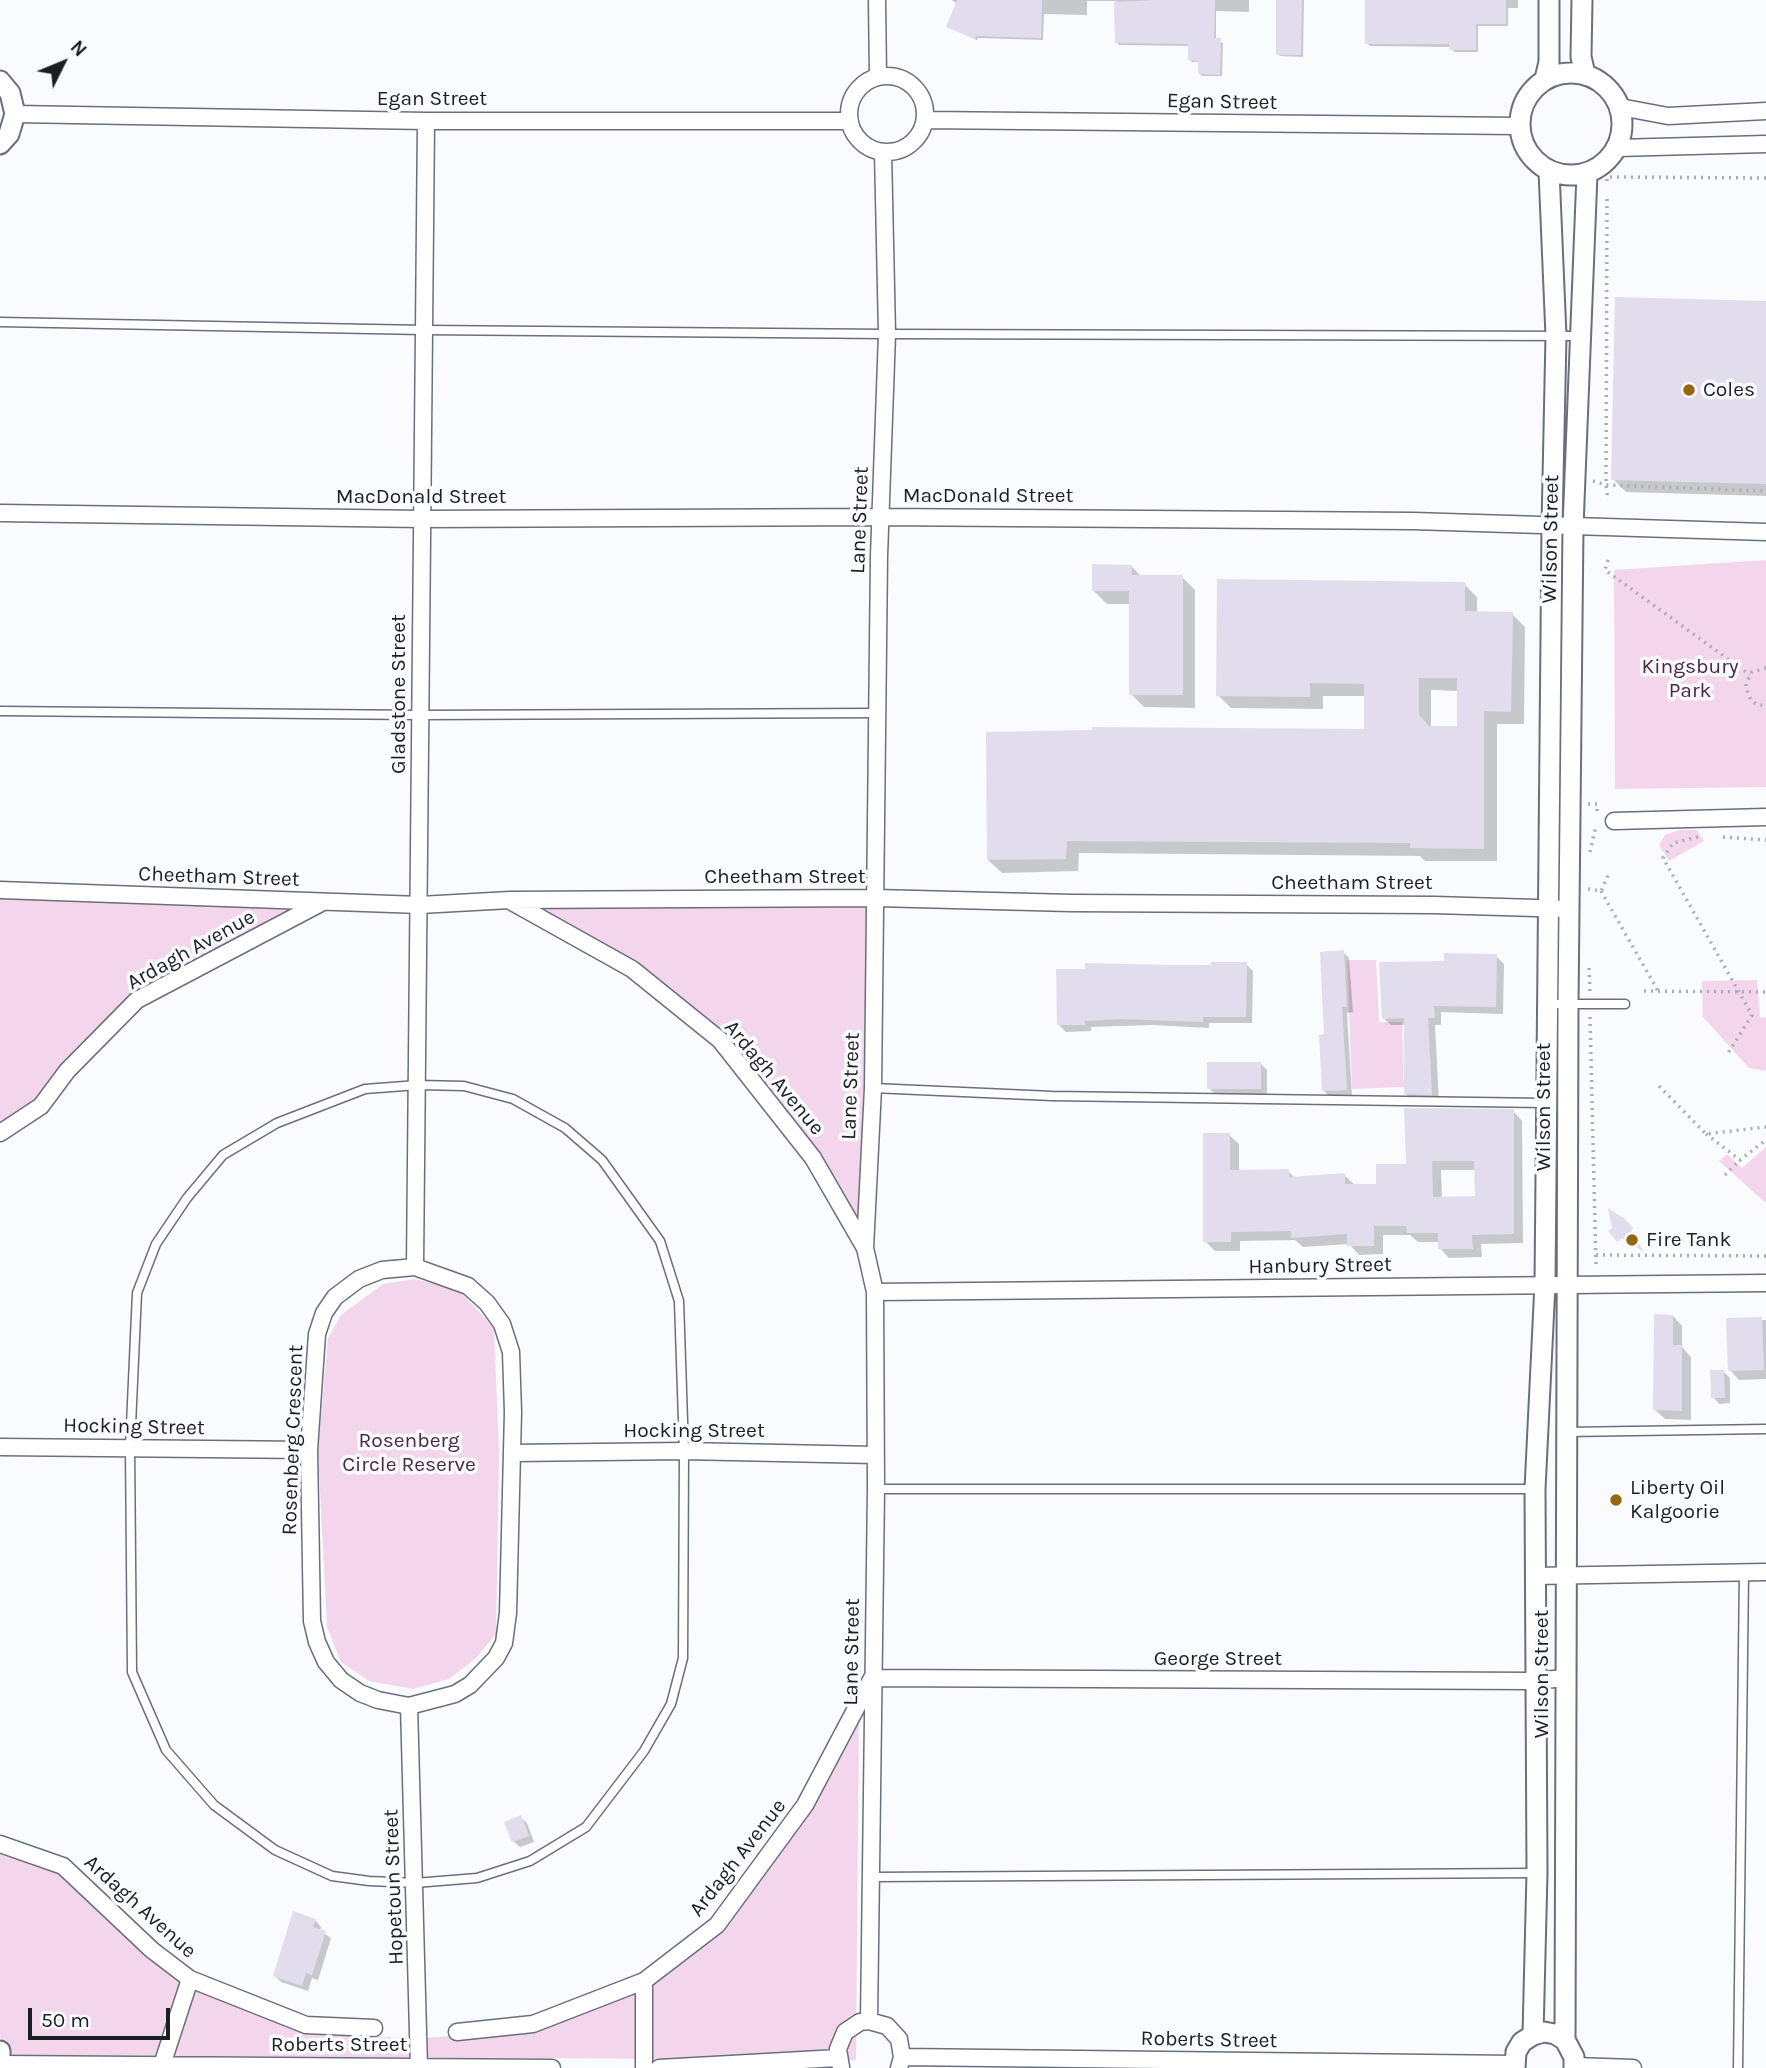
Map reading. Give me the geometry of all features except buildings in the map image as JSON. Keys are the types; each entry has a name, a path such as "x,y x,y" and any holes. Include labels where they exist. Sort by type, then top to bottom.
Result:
{"street":[{"path":"877,0 878,76"},
{"path":"1545,79 1549,62 1549,0"},
{"path":"1582,0 1581,57 1585,74"},
{"path":"1558,74 1585,74 1600,81 1612,93 1620,107 1623,121 1617,148 1609,159 1587,173 1574,176 1549,171 1537,163 1522,140 1519,126 1521,112 1526,99 1545,79 1558,74"},
{"path":"891,75 910,82 922,97 925,120 921,132 910,145 898,151 883,152 864,144 849,121 850,102 858,89 878,76 891,75"},
{"path":"0,81 10,93 15,114 9,134 0,144"},
{"path":"1620,107 1668,116 1766,111"},
{"name":"Egan Street","path":"15,114 426,121 849,121"},
{"name":"Egan Street","path":"925,120 1519,126"},
{"name":"Gladstone Street","path":"415,1267 426,121"},
{"path":"1617,148 1766,144"},
{"name":"Lane Street","path":"869,2021 876,1489 875,1292 865,1248 873,1088 880,517 887,334 883,152"},
{"name":"Wilson Street","path":"1532,2035 1537,1873 1535,1489 1545,1284 1556,335 1549,171"},
{"name":"Wilson Street","path":"1565,2040 1567,1004 1573,527 1587,173"},
{"name":"MacDonald Street","path":"0,513 422,519 880,517 1413,521 1766,532"},
{"path":"1614,821 1766,817"},
{"name":"Cheetham Street","path":"0,890 420,905 510,901 876,898 1570,909"},
{"name":"Ardagh Avenue","path":"510,901 632,969 720,1040 813,1158 865,1248"},
{"name":"Ardagh Avenue","path":"0,1133 41,1106 67,1071 137,1000 322,902"},
{"name":"Rosenberg Crescent","path":"415,1267 468,1286 487,1303 502,1324 511,1352 513,1453 508,1613 504,1643 496,1658 470,1685 443,1698 409,1706 378,1700 360,1693 341,1680 326,1662 317,1642 312,1622 309,1450 317,1334 324,1313 335,1297 359,1279 382,1270 415,1267"},
{"name":"Hanbury Street","path":"875,1292 1766,1283"},
{"name":"Hocking Street","path":"0,1447 309,1450"},
{"name":"Hocking Street","path":"513,1453 684,1451 875,1455"},
{"path":"1535,1576 1766,1572"},
{"name":"Ardagh Avenue","path":"457,2032 533,2024 644,1981 718,1925 805,1805 872,1678"},
{"name":"George Street","path":"872,1678 1535,1681 1564,1678"},
{"name":"Hopetoun Street","path":"409,1706 419,2067"},
{"name":"Ardagh Avenue","path":"0,1844 63,1866 152,1950 190,1979 306,2025 374,2028"},
{"path":"162,2065 190,1979"},
{"path":"644,1981 645,2068"},
{"path":"659,2068 840,2063 838,2049 845,2032 860,2022 869,2021 878,2022 894,2031 899,2039 900,2062"},
{"path":"1515,2066 1516,2052 1522,2042 1532,2035 1544,2032 1565,2040 1571,2048 1574,2067 1633,2068"},
{"name":"Roberts Street","path":"900,2062 1515,2066"},
{"name":"Roberts Street","path":"0,2064 552,2068"}],"lane":[{"path":"0,322 424,330 1581,336"},
{"path":"0,711 420,715 877,713"},
{"path":"1548,1004 1625,1004"},
{"path":"418,1085 464,1086 513,1099 565,1128 602,1160 660,1241 679,1301 684,1451 683,1658 671,1704 644,1751 586,1827 530,1861 477,1878 415,1883 369,1881 332,1875 275,1850 214,1805 166,1750 132,1672 130,1447 137,1293 156,1244 187,1198 223,1155 277,1123 365,1089 418,1085"},
{"path":"873,1088 1052,1096 1546,1103"},
{"path":"1566,1432 1766,1429"},
{"path":"876,1489 1535,1489"},
{"path":"1738,2068 1745,1572"},
{"path":"871,1877 1537,1873"}],"path":[{"path":"1608,500 1607,177 1766,178"},
{"path":"1592,481 1606,485 1766,491"},
{"path":"1608,560 1605,570 1750,675"},
{"path":"1766,668 1757,669 1746,683 1748,695 1756,704 1766,705"},
{"path":"1586,804 1597,804 1596,833 1587,861"},
{"path":"1570,830 1614,821"},
{"path":"1703,836 1673,843 1663,858 1752,1015 1727,1055"},
{"path":"1716,837 1766,840"},
{"path":"1601,891 1609,873"},
{"path":"1587,880 1588,889 1601,891"},
{"path":"1601,891 1658,991"},
{"path":"1589,966 1596,1265"},
{"path":"1644,991 1766,992"},
{"path":"1659,1086 1706,1133 1740,1160"},
{"path":"1706,1133 1766,1127"},
{"path":"1725,1175 1766,1140"},
{"path":"1596,1255 1766,1256"}],"green space":[{"name":"Kingsbury Park","path":"1766,560 1766,787 1615,789 1614,570"},
{"path":"1679,830 1697,830 1704,841 1669,861 1659,845 1665,835"},
{"path":"0,890 322,902 137,1000 67,1071 0,1133"},
{"path":"876,898 865,1248 813,1158 720,1040 632,969 510,900"},
{"path":"1347,960 1376,960 1379,1022 1402,1022 1404,1087 1352,1089"},
{"path":"1757,980 1760,1017 1766,1018 1766,1071 1749,1068 1703,1017 1702,981"},
{"path":"1766,1147 1766,1203 1719,1161 1727,1154 1742,1168"},
{"name":"Rosenberg Circle Reserve","path":"415,1279 459,1290 494,1328 499,1452 496,1634 476,1658 449,1679 413,1689 369,1681 341,1662 327,1627 318,1451 328,1338 341,1315 383,1284"},
{"path":"859,1717 856,2060 12,2055 0,2037 0,1850 57,1871 149,1956 304,2031 415,2039 535,2028 646,1986 722,1929"}],"place":[{"name":"Coles","path":"1689,390"},
{"name":"Fire Tank","path":"1632,1240"},
{"name":"Liberty Oil Kalgoorie","path":"1616,1500"}]}
